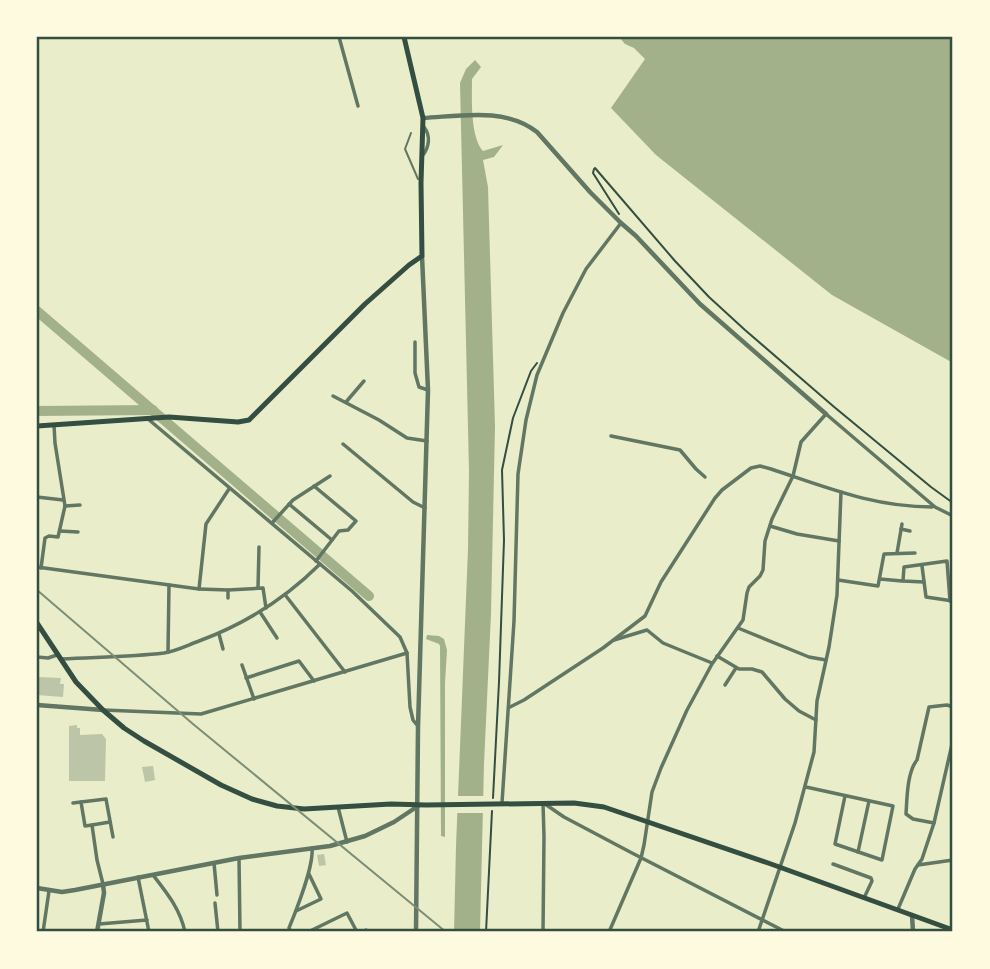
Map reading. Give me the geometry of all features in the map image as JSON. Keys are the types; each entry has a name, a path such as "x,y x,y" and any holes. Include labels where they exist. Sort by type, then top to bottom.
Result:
{"main road":[{"path":"37,426 169,417 242,422 249,420 365,304 422,256 423,117 404,37"},
{"path":"37,623 82,690 124,728 245,797 291,808 373,804 497,806 543,803 604,807 953,930"}],"street":[{"path":"339,37 358,106"},
{"path":"423,117 484,115 512,118 537,132 570,171 700,304 934,507 953,516"},
{"path":"497,806 509,708 518,474 526,420 537,375 563,313 586,269 621,223"},
{"path":"416,932 422,805 418,727 428,390 422,256"},
{"path":"415,342 415,373 419,387 428,390"},
{"path":"345,402 363,381"},
{"path":"333,396 407,438 427,441"},
{"path":"609,932 641,858 652,792 661,768 687,710 712,664 743,620 745,598 749,587 763,570 765,541 772,519 793,476 801,442 826,414"},
{"path":"148,419 352,591 397,634 407,653 410,707 418,727"},
{"path":"54,425 65,506 58,537 46,538 39,567 200,589 264,588 266,608"},
{"path":"611,436 680,450 705,477"},
{"path":"343,444 413,502 425,508"},
{"path":"509,708 645,616 661,582 704,514 722,490 751,468 760,466 864,500 911,507 934,507"},
{"path":"272,523 289,504 330,476"},
{"path":"37,657 168,652 219,634 260,612 285,596 318,563 339,531 348,530 356,521 314,486"},
{"path":"200,589 206,524 229,489"},
{"path":"758,932 806,787 814,752 817,701 834,616 838,580 841,492"},
{"path":"37,497 63,500"},
{"path":"289,504 332,540"},
{"path":"65,506 80,505"},
{"path":"770,526 839,541"},
{"path":"897,553 902,527 910,531"},
{"path":"60,531 78,532"},
{"path":"258,588 259,547"},
{"path":"838,580 878,586 884,554 915,553"},
{"path":"903,581 904,567 947,561 952,601 926,597 922,566"},
{"path":"880,579 924,582"},
{"path":"168,652 169,585"},
{"path":"228,590 228,598"},
{"path":"285,596 345,672"},
{"path":"260,612 277,638"},
{"path":"738,628 809,657 826,660"},
{"path":"612,640 647,630 663,643 712,664"},
{"path":"219,634 223,649"},
{"path":"37,705 201,714 407,653"},
{"path":"718,656 736,668 762,672 785,699 816,720"},
{"path":"246,677 299,661 314,681"},
{"path":"242,665 254,699"},
{"path":"725,685 736,668"},
{"path":"934,824 913,819 906,814 907,793 929,707 953,707"},
{"path":"898,909 922,859 934,824 953,740"},
{"path":"806,787 893,806 883,860 835,844 845,796"},
{"path":"73,803 108,798 113,837"},
{"path":"858,852 870,801"},
{"path":"81,802 85,825 110,822"},
{"path":"543,803 641,858 786,932"},
{"path":"543,803 543,932"},
{"path":"37,888 62,892 239,858 346,842 394,822 422,805"},
{"path":"338,807 346,842"},
{"path":"92,825 104,892 97,932"},
{"path":"291,932 289,928 313,855 312,848"},
{"path":"239,858 240,932"},
{"path":"918,865 953,861"},
{"path":"843,868 844,862"},
{"path":"214,863 217,895"},
{"path":"833,864 872,878 864,898"},
{"path":"862,874 865,868"},
{"path":"295,911 321,899 308,872"},
{"path":"153,875 173,901 184,932"},
{"path":"138,877 149,932"},
{"path":"43,932 49,891"},
{"path":"215,903 218,932"},
{"path":"308,932 347,913 362,932"},
{"path":"912,915 913,932"},
{"path":"99,924 147,920"}],"lane":[{"path":"411,133 406,143 406,154 421,183"}],"path":[{"path":"618,216 620,214 593,173 594,167 675,261 736,322 833,406 953,503"},
{"path":"493,797 504,540 502,470 513,418 534,367"},
{"path":"486,932 497,806"}],"shaded area":[{"path":"619,37 953,37 953,363 832,295 656,155 611,108 645,59"},
{"path":"475,60 481,67 472,79 476,136 483,151 503,145 494,157 483,160 488,187 495,426 480,932 454,932 469,471 460,83 466,69"},
{"path":"427,635 444,639 447,650 445,837 441,836 440,646 426,639"}],"pier":[{"path":"455,796 487,796 487,813 454,813"}],"building":[{"path":"38,677 61,678 60,684 64,684 63,697 37,695"},
{"path":"77,725 80,735 102,734 106,739 105,781 69,781 69,726"},
{"path":"153,766 155,780 145,782 142,767"},
{"path":"324,854 326,865 319,866 317,855"}],"waterway":[{"path":"37,311 369,596"},
{"path":"37,411 153,410"}],"railway":[{"path":"37,590 193,724 446,932"}]}
